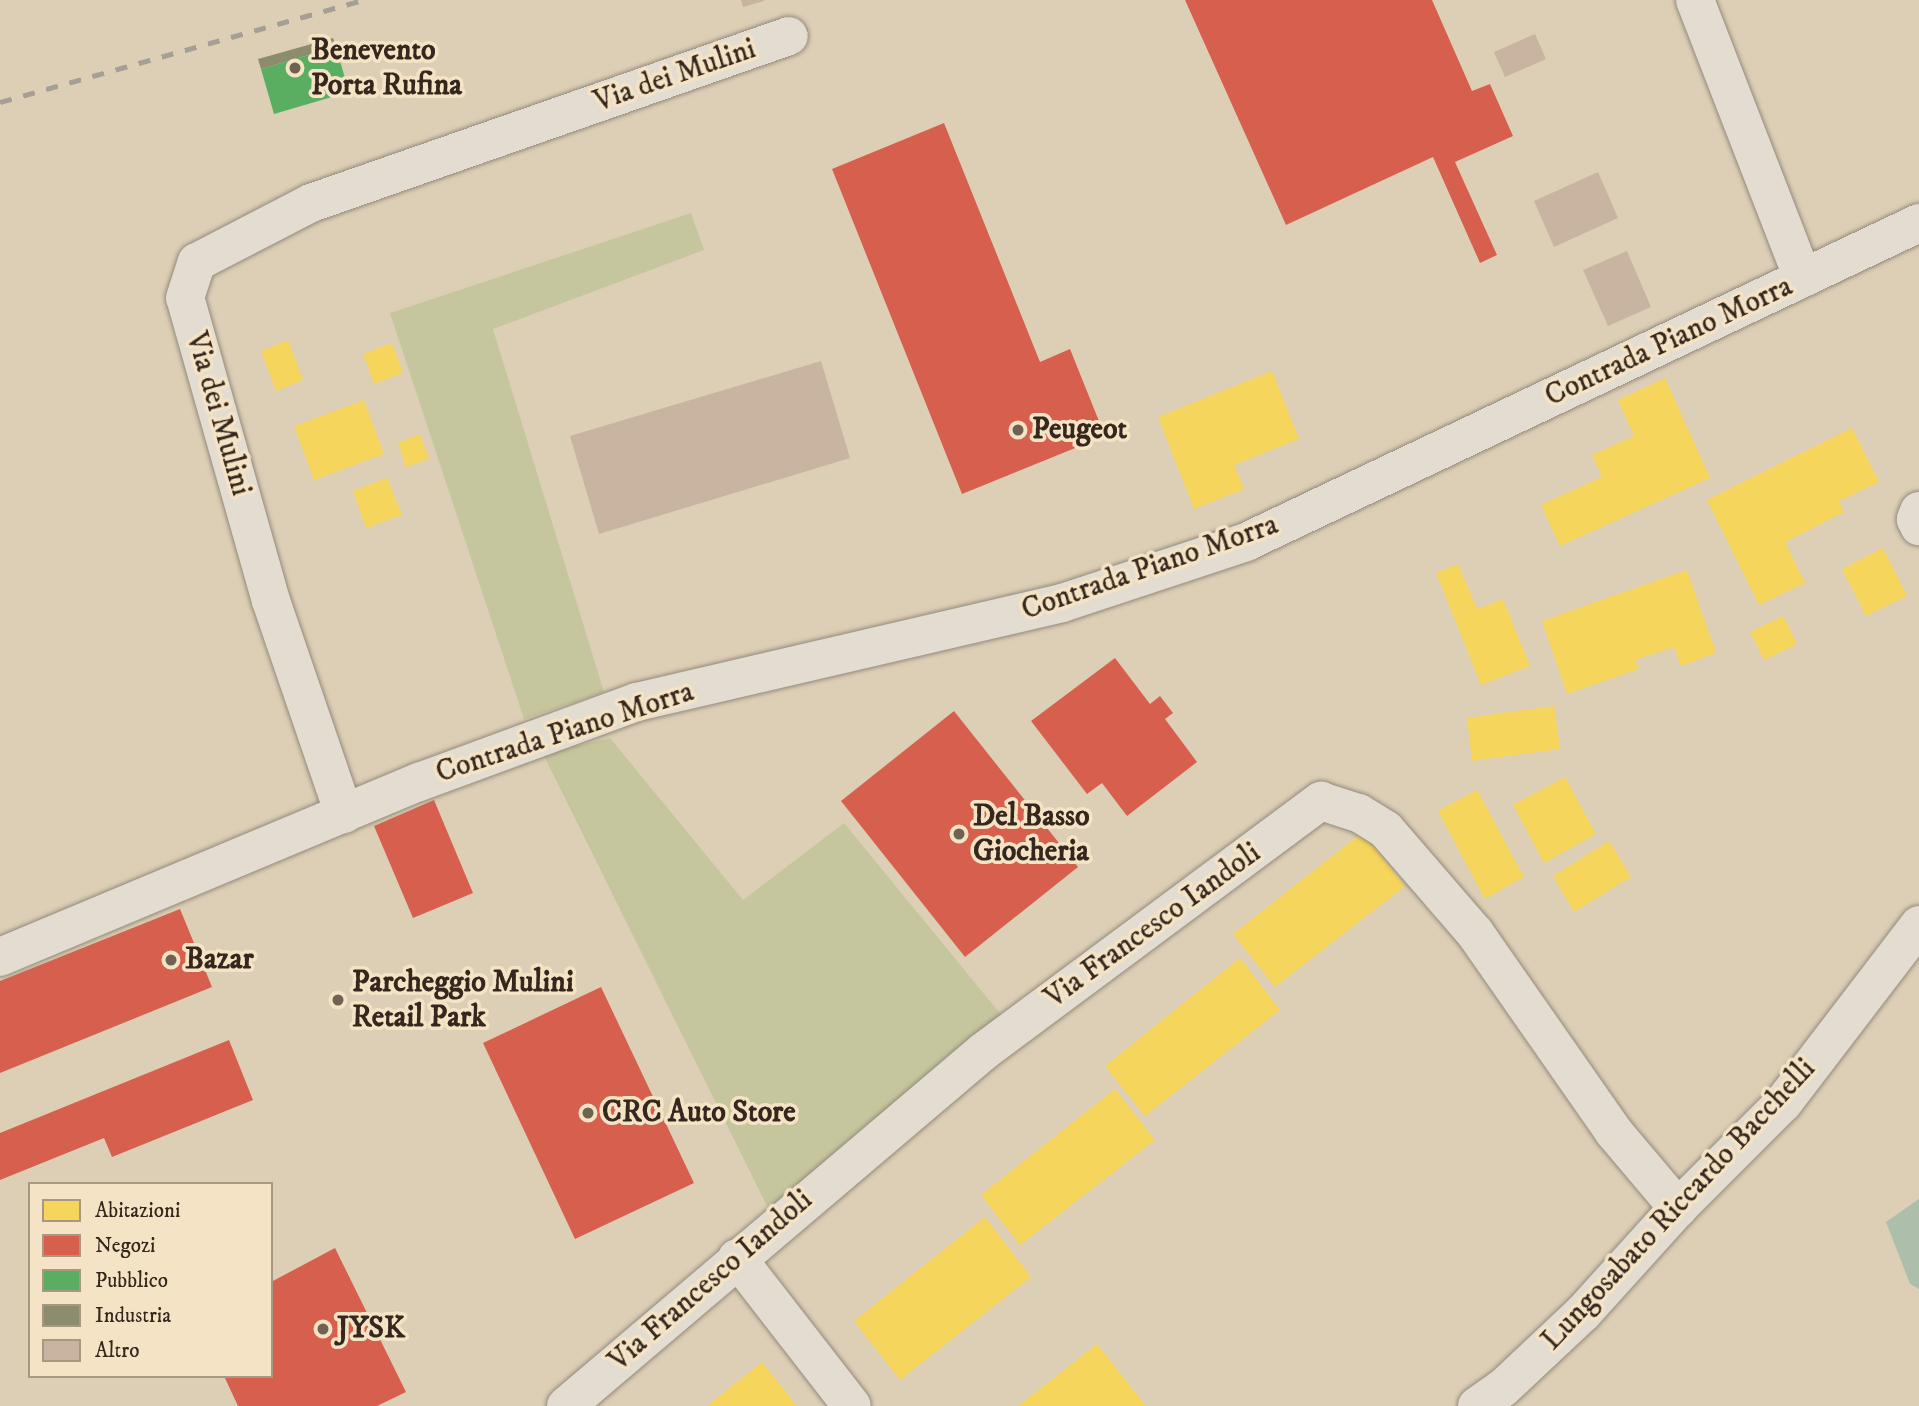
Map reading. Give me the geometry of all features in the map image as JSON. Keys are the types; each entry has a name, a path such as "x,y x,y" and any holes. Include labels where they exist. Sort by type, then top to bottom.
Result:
{"street":[{"path":"1695,0 1803,278"},
{"name":"Via dei Mulini","path":"344,814 271,601 185,298 197,262 311,203 789,36"},
{"name":"Contrada Piano Morra","path":"344,814 419,782 637,702 1062,603 1246,542 1919,223"},
{"path":"1919,511 1916,519 1919,526"},
{"name":"Via Francesco Iandoli","path":"566,1406 737,1258 984,1051 1321,801 1359,813 1386,830 1475,933 1613,1131 1678,1208"},
{"path":"0,957 344,814"},
{"name":"Lungosabato Riccardo Bacchelli","path":"1478,1406 1503,1388 1583,1313 1678,1208 1783,1103 1919,925"},
{"path":"737,1258 852,1406"}],"shaded area":[{"path":"691,213 704,250 493,329 604,692 524,719 390,313"},
{"path":"610,738 743,900 844,823 1003,1017 769,1210 543,754"},
{"path":"1919,1199 1919,1289 1910,1284 1886,1222"}],"building: Abitazioni":[{"path":"288,340 303,380 276,391 261,351"},
{"path":"392,343 403,373 374,384 363,354"},
{"path":"1272,371 1299,439 1234,465 1244,489 1194,509 1158,417"},
{"path":"1665,378 1710,478 1560,546 1541,505 1602,477 1592,455 1634,436 1618,400"},
{"path":"364,400 384,454 314,480 294,426"},
{"path":"1852,428 1879,482 1839,501 1844,512 1785,542 1805,583 1759,605 1707,500"},
{"path":"420,434 429,459 406,467 398,443"},
{"path":"387,478 402,515 366,528 353,491"},
{"path":"1883,548 1907,596 1866,616 1842,569"},
{"path":"1458,564 1477,609 1503,599 1530,666 1481,685 1436,573"},
{"path":"1687,570 1716,653 1681,666 1674,647 1635,660 1639,669 1567,694 1542,621"},
{"path":"1783,616 1797,644 1764,660 1750,632"},
{"path":"1554,706 1560,749 1472,761 1467,718"},
{"path":"1565,777 1596,834 1544,863 1513,805"},
{"path":"1477,790 1524,877 1485,899 1438,811"},
{"path":"1363,832 1405,886 1275,987 1233,934"},
{"path":"1609,841 1631,877 1574,912 1553,876"},
{"path":"1240,958 1280,1010 1145,1116 1105,1066"},
{"path":"1115,1089 1155,1140 1020,1245 981,1195"},
{"path":"985,1217 1031,1277 900,1380 854,1321"},
{"path":"1097,1344 1146,1406 1018,1406"},
{"path":"762,1362 797,1406 707,1406"}],"building: Negozi":[{"path":"1185,0 1432,0 1472,91 1490,84 1513,136 1455,162 1497,255 1480,263 1433,157 1286,225"},
{"path":"944,123 1040,362 1070,349 1105,436 962,494 832,169"},
{"path":"1115,658 1150,704 1160,696 1173,713 1165,719 1197,762 1127,816 1102,783 1087,794 1031,721"},
{"name":"Del Basso Giocheria","path":"954,711 1078,867 965,957 841,801"},
{"path":"434,800 473,893 413,918 374,826"},
{"path":"180,909 212,987 0,1073 0,981"},
{"name":"CRC Auto Store","path":"601,987 694,1183 575,1239 483,1043"},
{"path":"229,1040 253,1100 112,1157 104,1138 0,1180 0,1133"},
{"name":"JYSK","path":"335,1248 406,1392 377,1406 238,1406 225,1378 273,1378 273,1281"}],"building: Pubblico":[{"name":"Benevento Porta Rufina","path":"336,47 349,92 274,114 261,69"}],"building: Industria":[{"path":"333,38 336,47 261,69 258,59"}],"building: Altro":[{"path":"741,0 764,0 764,1 743,7"},
{"path":"1535,34 1546,59 1505,77 1494,52"},
{"path":"1598,172 1618,218 1554,247 1534,201"},
{"path":"1627,251 1651,307 1608,326 1583,270"},
{"path":"821,361 850,458 599,534 570,436"}],"railway":[{"path":"0,102 362,0"}],"place":[{"name":"Benevento Porta Rufina","path":"295,68"},
{"name":"Peugeot","path":"1018,430"},
{"name":"Del Basso Giocheria","path":"959,834"},
{"name":"Bazar","path":"171,960"},
{"name":"Parcheggio Mulini Retail Park","path":"338,1000"},
{"name":"CRC Auto Store","path":"588,1113"},
{"name":"JYSK","path":"323,1329"}]}
